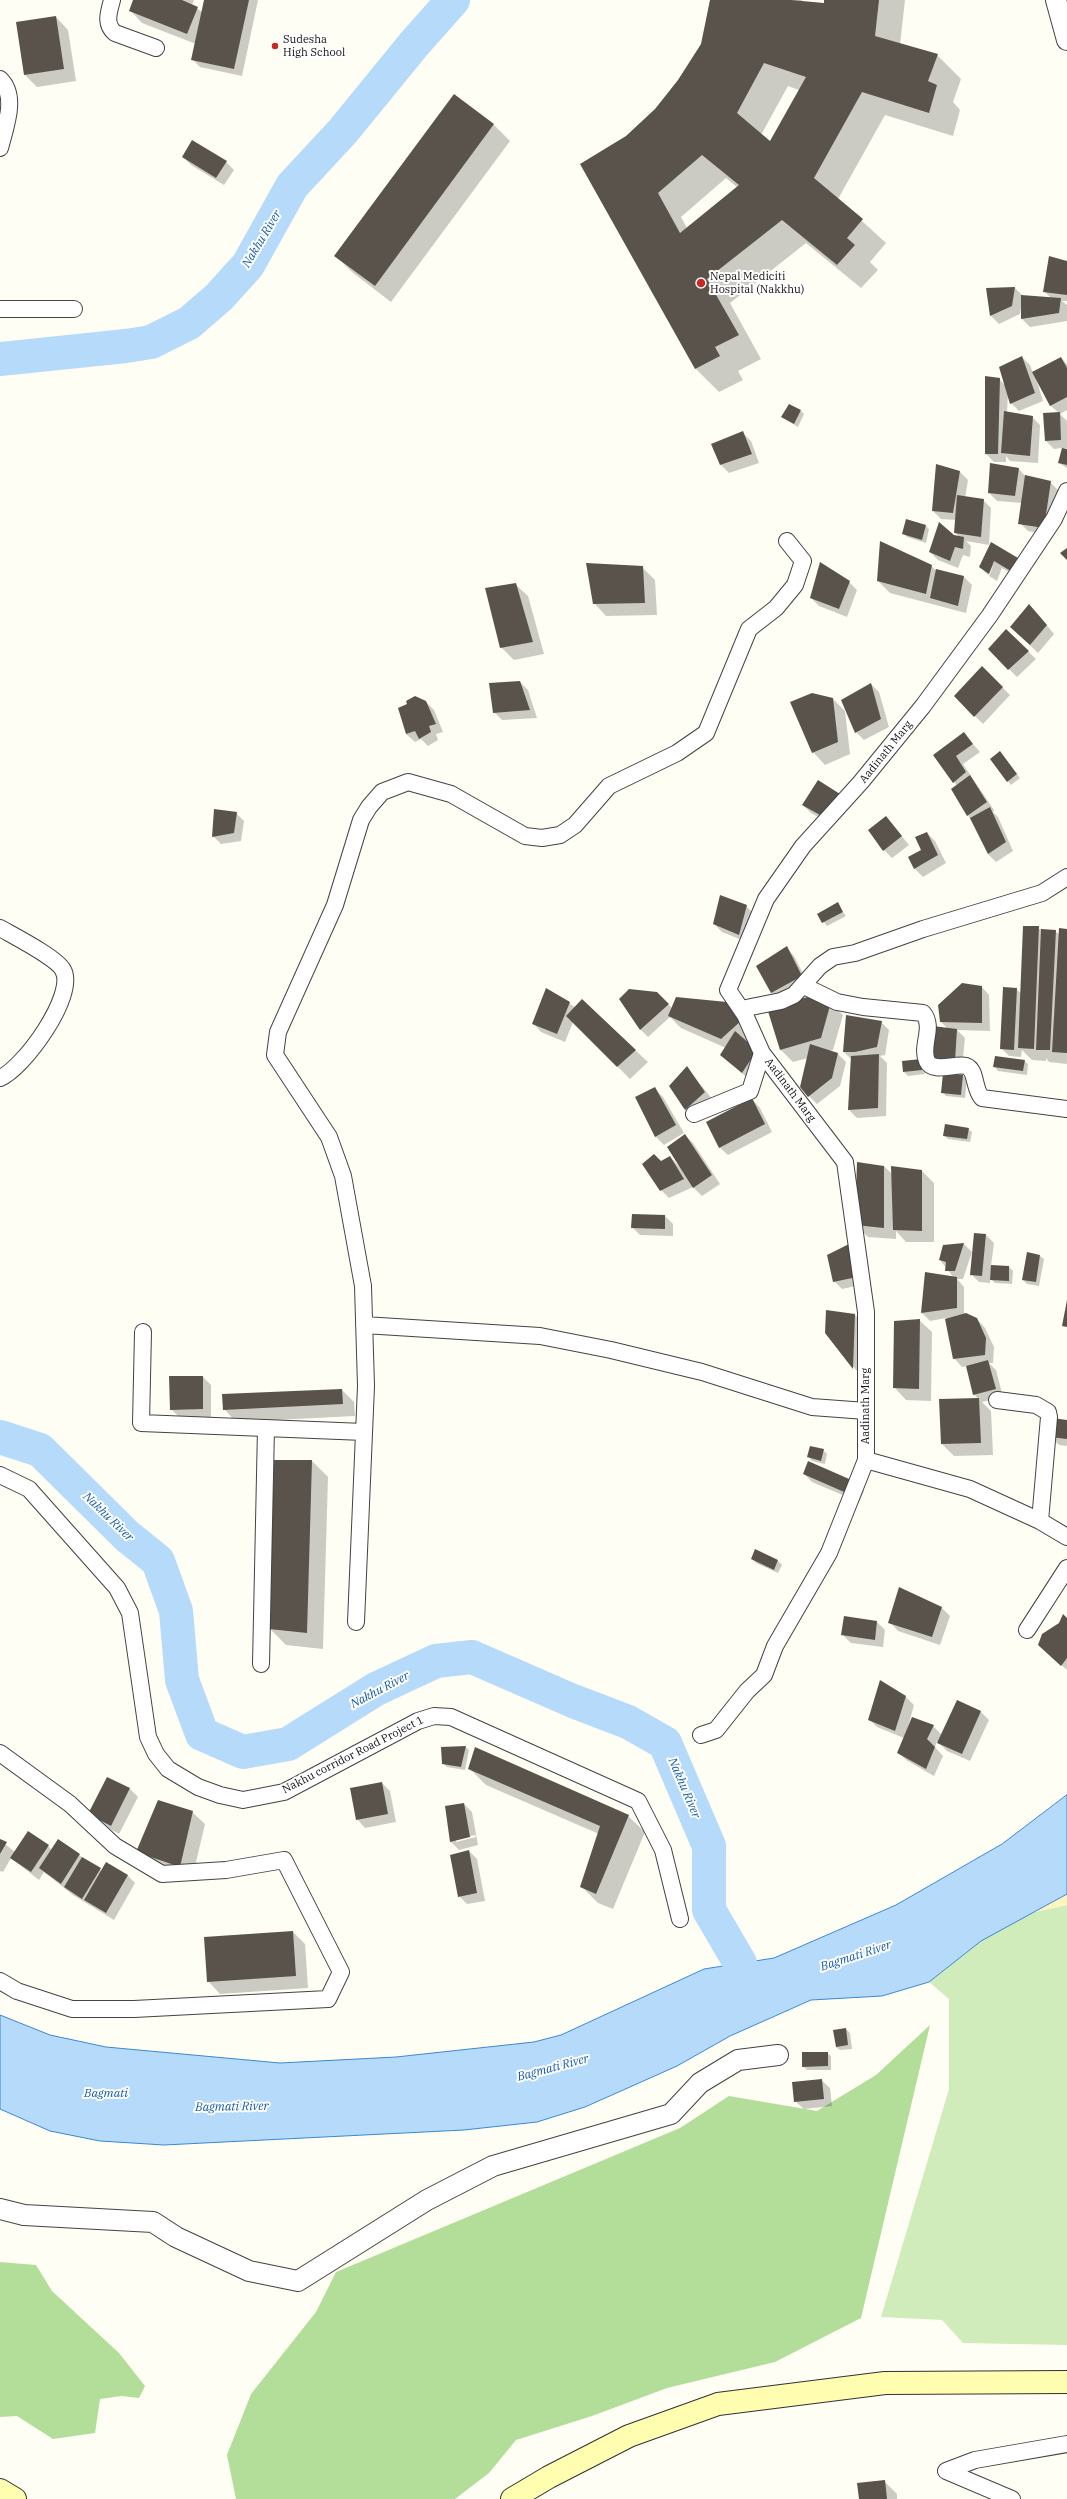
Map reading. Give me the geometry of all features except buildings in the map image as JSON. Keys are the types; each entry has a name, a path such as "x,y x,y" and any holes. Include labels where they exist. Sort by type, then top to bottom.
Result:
{"main road":[{"path":"512,2499 549,2477 629,2436 718,2404 885,2383 1067,2382"},
{"path":"0,2490 15,2499"}],"street":[{"path":"112,0 108,22 111,30 115,33 156,48"},
{"path":"1056,0 1067,40"},
{"path":"0,79 5,84 9,96 8,112 0,148"},
{"path":"0,309 74,309"},
{"name":"Aadinath Marg","path":"701,1735 716,1730 747,1691 764,1675 775,1646 830,1552 866,1460 866,1312 845,1162 762,1053 743,1012 728,990 766,899 802,846 861,782 927,700 990,615 1054,520 1067,490"},
{"path":"356,1622 366,1386 363,1286 343,1176 329,1137 275,1055 278,1032 335,905 361,820 369,807 382,792 408,782 451,794 525,836 542,838 560,835 575,825 609,786 678,753 706,732 749,629 776,608 795,585 803,561 787,541"},
{"path":"743,1012 781,1001 794,995 804,986 820,966 833,957 855,953 923,928 1042,892 1067,877"},
{"path":"0,928 56,962 64,970 67,982 60,1005 36,1043 8,1075 0,1078"},
{"path":"804,986 837,1002 863,1007 923,1013 927,1018 928,1026 926,1057 928,1063 934,1067 965,1066 970,1069 974,1075 976,1092 982,1098 1067,1109"},
{"path":"694,1114 750,1091 762,1053"},
{"path":"364,1325 540,1336 611,1350 702,1372 812,1407 866,1411"},
{"path":"143,1332 141,1423 364,1432"},
{"path":"997,1400 1036,1405 1048,1412 1049,1417 1040,1521"},
{"path":"261,1664 266,1428"},
{"path":"866,1460 970,1489 1040,1521 1067,1537"},
{"name":"Nakhu corridor Road Project 1","path":"0,1475 29,1489 117,1588 130,1614 148,1737 156,1754 168,1769 198,1787 220,1795 243,1800 284,1792 418,1721 434,1716 451,1717 638,1800 663,1850 680,1919"},
{"path":"1027,1630 1067,1568"},
{"path":"0,1753 70,1804 115,1846 162,1874 226,1870 284,1860 341,1972 328,1999 134,2009 72,2009 17,1991 0,1981"},
{"path":"0,2209 24,2215 153,2222 176,2237 248,2271 298,2281 428,2200 493,2166 671,2114 700,2082 738,2060 778,2055"},
{"path":"1012,2499 946,2471 975,2460 1067,2444"}],"green space":[{"path":"1067,1905 1067,2345 963,2343 942,2320 881,2317 949,2089 949,1999 929,1982 981,1941 1030,1913"},
{"path":"930,2025 861,2318 775,2362 667,2388 592,2416 516,2440 489,2473 455,2499 236,2499 227,2455 251,2394 316,2312 336,2272 680,2128 729,2096 817,2111 876,2075"},
{"path":"0,2262 36,2265 52,2291 119,2353 145,2386 139,2398 121,2396 100,2399 95,2433 53,2439 17,2416 0,2417"}],"sand":[{"path":"1067,1894 1067,1905 1030,1913 1065,1895"}],"water":[{"name":"Bagmati","path":"1067,1795 1067,1894 981,1941 929,1982 882,1996 811,2000 730,2036 677,2066 585,2107 537,2122 464,2130 164,2145 100,2141 50,2131 0,2109 0,2015 50,2035 106,2047 280,2063 396,2057 534,2042 561,2035 704,1969 774,1958 896,1905 1002,1844"}],"waterway":[{"name":"Nakhu River","path":"0,359 151,342 189,323 219,297 248,265 292,186 343,131 414,44 453,0"},
{"name":"Nakhu River","path":"0,1437 40,1450 127,1536 158,1561 176,1611 182,1680 202,1734 243,1752 288,1744 376,1689 436,1661 472,1657 573,1701 628,1722 665,1743 709,1846 709,1910 740,1963 745,1996"}],"place":[{"name":"Sudesha High School","path":"275,46"},
{"name":"Nepal Mediciti Hospital (Nakkhu)","path":"701,283"}],"water label":[{"name":"Bagmati River","path":"856,1956"},
{"name":"Bagmati River","path":"553,2068"},
{"name":"Bagmati River","path":"232,2107"}]}
